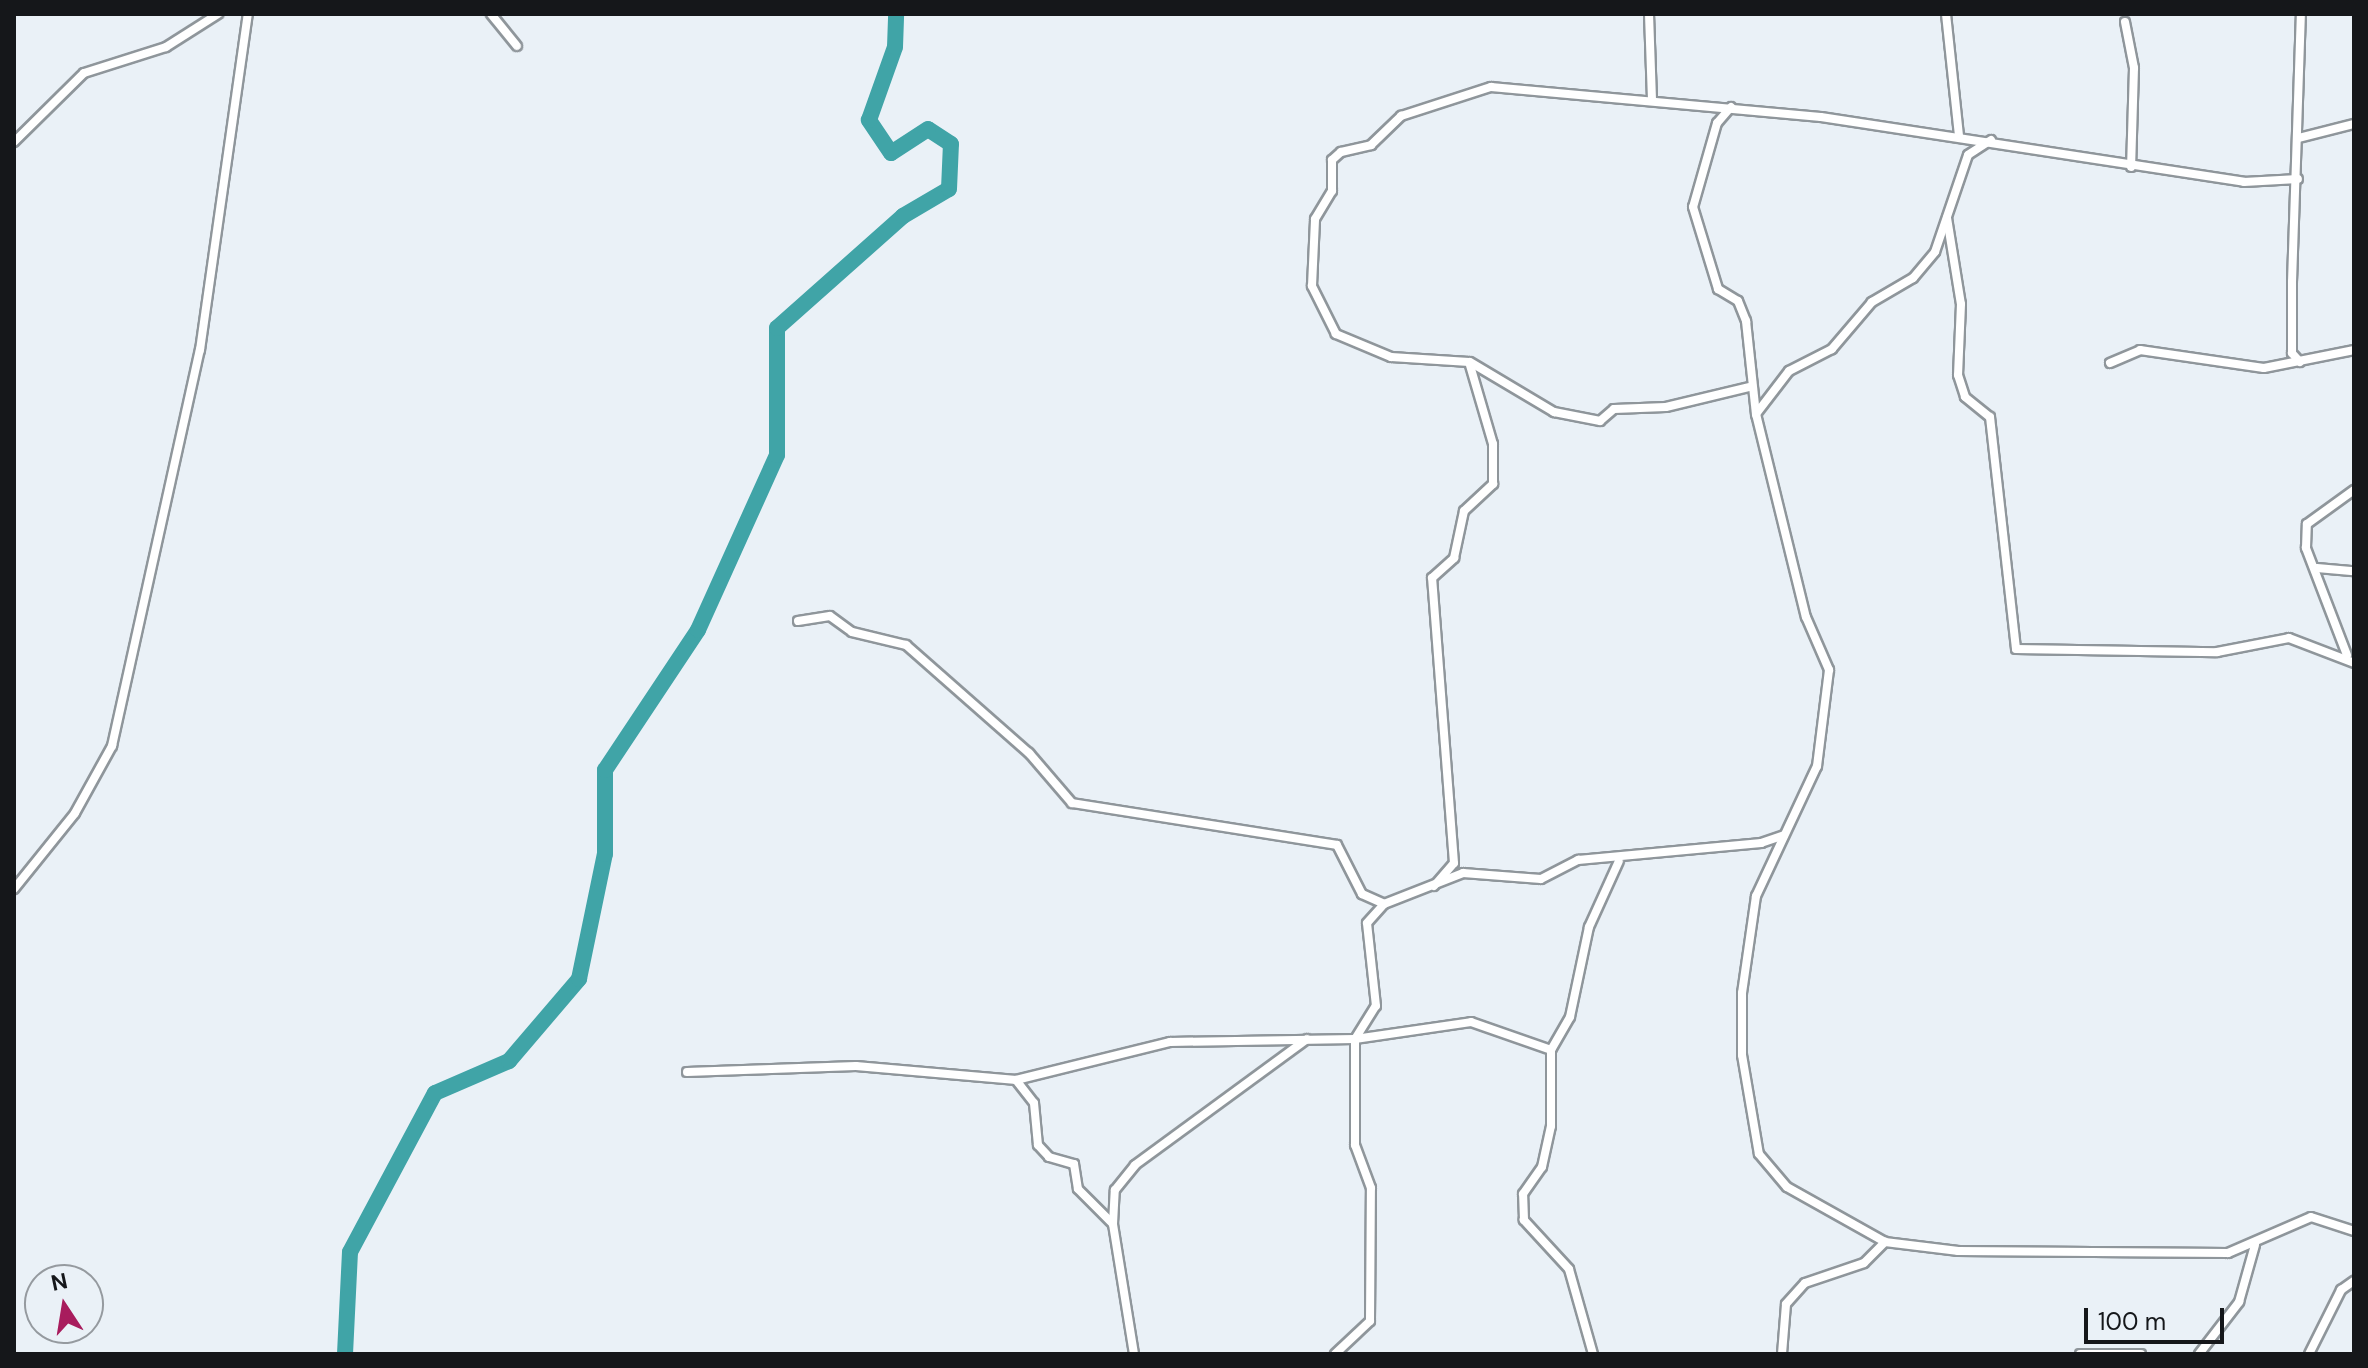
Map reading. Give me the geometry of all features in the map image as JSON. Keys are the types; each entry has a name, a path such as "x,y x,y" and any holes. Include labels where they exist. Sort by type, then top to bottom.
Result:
{"street":[{"path":"14,142 84,73 150,54 218,14"},
{"path":"14,889 75,813 112,746 200,350 248,14"},
{"path":"491,14 517,46"},
{"path":"1649,14 1652,100"},
{"path":"1946,14 1959,135"},
{"path":"2300,362 2292,343 2301,14"},
{"path":"2125,22 2134,68 2131,167"},
{"path":"1749,387 1666,407 1614,409 1600,421 1554,412 1469,362 1391,357 1336,334 1312,286 1315,219 1332,191 1332,160 1371,145 1401,116 1491,87 1731,107 1959,135 2131,167 2244,182 2298,179"},
{"path":"1731,107 1717,123 1693,207 1718,289 1738,301 1746,321 1749,387 1806,617 1829,670 1817,766 1756,896 1742,993 1752,1133 1787,1187 1885,1242 2083,1253 2228,1253 2255,1245 2311,1217 2354,1231"},
{"path":"2299,138 2354,124"},
{"path":"1756,414 1789,371 1832,349 1872,302 1913,278 1935,252 1968,155 1992,140"},
{"path":"1947,215 1961,304 1958,375 1965,397 1990,417 2016,649 2217,652 2289,638 2312,651 2347,655"},
{"path":"2110,363 2140,350 2235,368 2300,362 2354,350"},
{"path":"1434,886 1454,863 1432,578 1454,558 1464,511 1493,484 1493,444 1469,362"},
{"path":"2354,490 2307,524 2317,568 2347,655 2354,663"},
{"path":"2317,568 2354,571"},
{"path":"798,621 830,616 852,632 906,645 1029,753 1072,803 1337,845 1362,894 1384,904"},
{"path":"1335,1354 1370,1321 1371,1188 1355,1145 1355,1039 1376,1006 1367,923 1384,904 1463,873 1524,881 1578,860 1619,861 1784,835"},
{"path":"1593,1354 1569,1269 1524,1220 1523,1194 1542,1167 1551,1126 1551,1050 1570,1017 1589,927 1619,861"},
{"path":"687,1072 856,1066 1016,1080 1170,1042 1234,1046 1307,1039 1355,1039 1471,1022 1551,1050"},
{"path":"1134,1354 1113,1224 1115,1190 1135,1165 1307,1039"},
{"path":"1016,1080 1034,1103 1038,1145 1049,1157 1074,1164 1078,1189 1113,1224"},
{"path":"1782,1354 1786,1304 1805,1283 1864,1263 1885,1242"},
{"path":"2199,1354 2239,1302 2255,1245"},
{"path":"2309,1354 2341,1290 2354,1281"},
{"path":"2080,1354 2141,1354"}],"waterway":[{"path":"345,1354 350,1252 435,1093 509,1061 579,979 605,854 605,770 698,630 777,455 777,328 903,216 949,189 951,144 928,129 891,153 869,120 895,47 896,14"}]}
